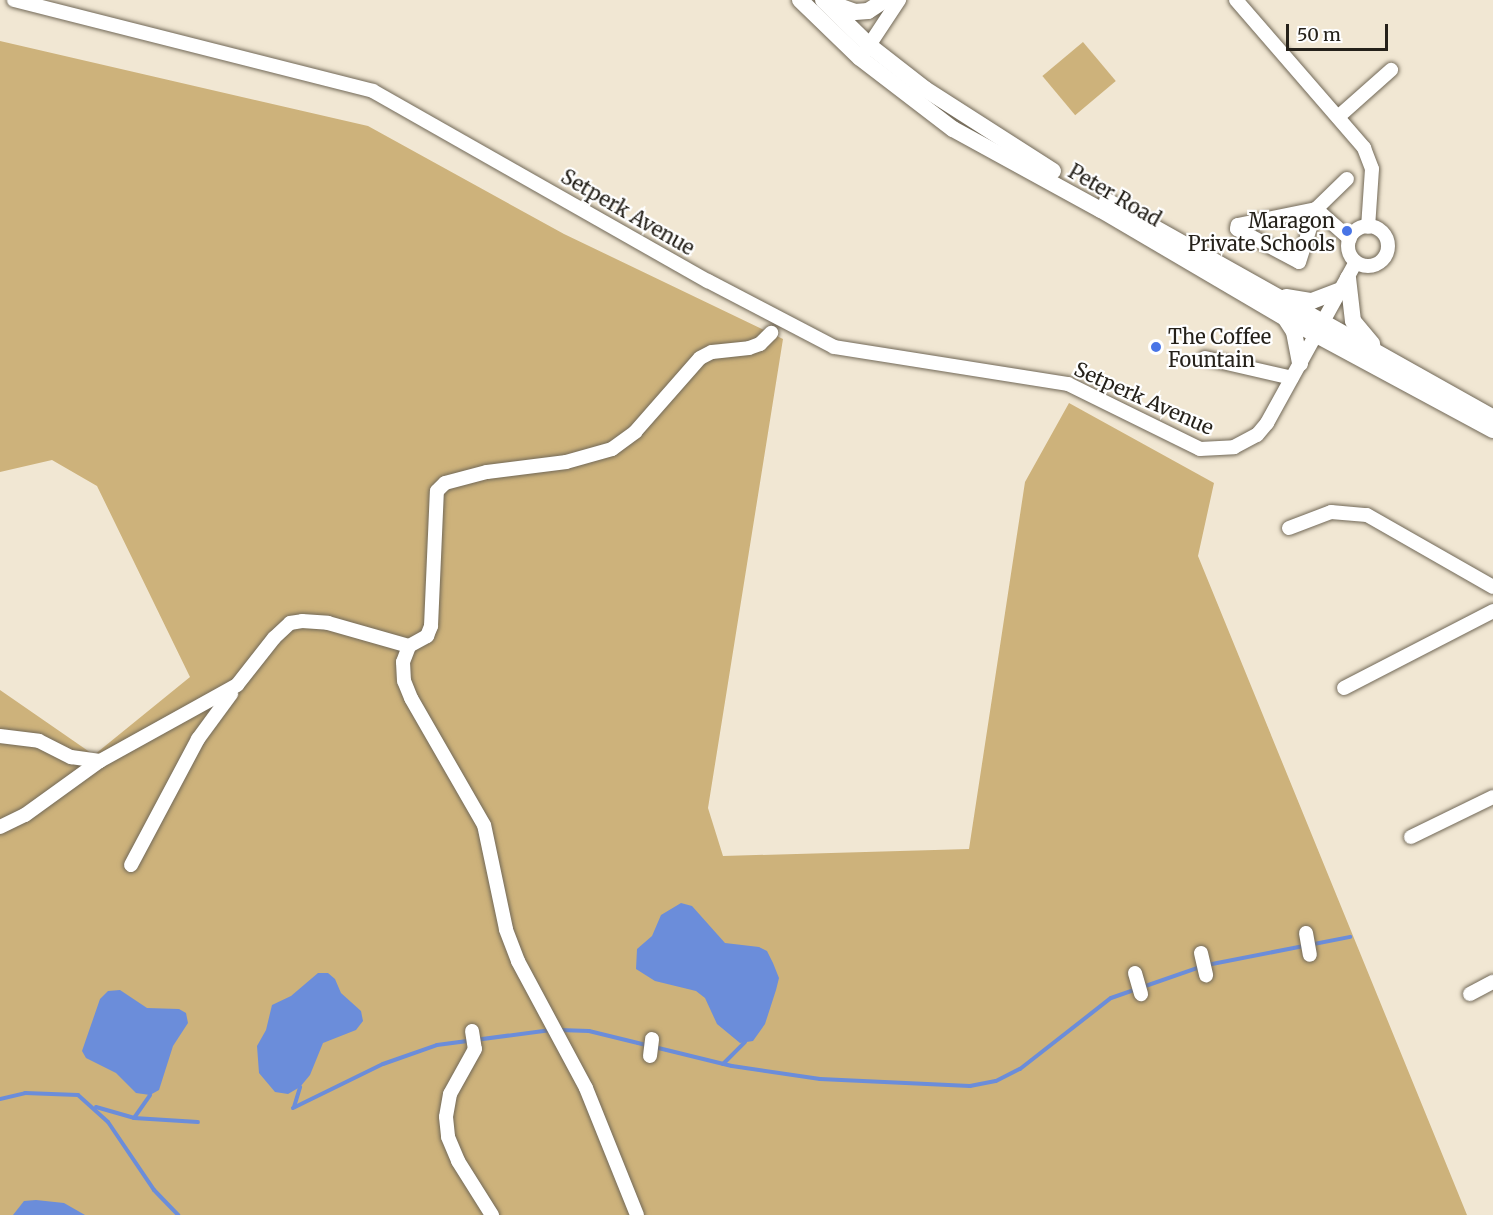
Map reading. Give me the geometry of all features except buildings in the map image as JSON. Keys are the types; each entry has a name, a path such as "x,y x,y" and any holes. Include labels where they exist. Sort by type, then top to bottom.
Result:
{"main road":[{"name":"Peter Road","path":"800,0 865,52 953,129 1101,210 1285,318 1319,328 1389,358 1493,418"},
{"name":"Peter Road","path":"825,0 865,52 1012,148 1276,295 1319,328 1493,430"},
{"path":"825,0 842,10 855,12 878,7 885,0"},
{"path":"1276,295 1312,301 1344,284 1353,321 1361,334 1389,358"},
{"path":"1285,318 1294,332 1296,370"}],"street":[{"name":"Setperk Avenue","path":"14,0 373,92 708,281 834,347 870,356 1061,382 1096,395 1200,449 1222,450 1257,435 1296,370"},
{"path":"865,52 899,0"},
{"path":"1236,0 1364,148 1372,169 1368,227"},
{"path":"1338,117 1391,70"},
{"path":"1316,209 1238,225 1237,229 1299,262 1316,209 1347,179"},
{"path":"1316,209 1350,238"},
{"path":"1368,227 1382,233 1387,251 1375,265 1356,262 1349,252 1350,238 1358,229 1368,227"},
{"path":"1205,358 1296,370 1356,262"},
{"path":"637,1215 586,1088 556,1039 506,929 484,825 404,681 403,662 409,646 427,636 431,626 437,491 445,483 487,472 566,462 612,449 635,432 700,358 712,352 749,348 760,344 771,333"},
{"path":"1289,528 1331,512 1367,515 1493,586"},
{"path":"1344,688 1493,611"},
{"path":"130,865 198,739 274,638 290,623 302,621 328,623 409,646"},
{"path":"0,827 25,815 100,761 237,685"},
{"path":"0,736 39,741 71,757 100,761"},
{"path":"1411,837 1493,797"},
{"path":"1307,935 1310,955"},
{"path":"1201,955 1206,975"},
{"path":"1136,975 1141,994"},
{"path":"1470,993 1493,982"},
{"path":"472,1031 475,1049 450,1094 446,1117 448,1137 458,1161 492,1215"},
{"path":"650,1056 652,1039"}],"shaded area":[{"path":"0,41 368,126 564,234 783,339 708,808 723,856 969,849 1025,482 1069,403 1214,483 1198,556 1467,1215 0,1215 0,690 94,755 190,677 97,486 52,460 0,472"},
{"path":"1083,42 1116,81 1075,115 1042,76"}],"water":[{"path":"681,903 692,906 725,943 759,947 767,951 779,978 765,1024 753,1041 740,1043 717,1024 705,998 696,991 655,981 636,969 637,949 652,936 661,915"},
{"path":"318,973 328,973 335,979 341,993 361,1011 363,1021 356,1030 323,1043 310,1075 300,1087 288,1094 275,1092 259,1073 257,1046 266,1030 272,1005 291,996"},
{"path":"120,990 147,1008 179,1009 186,1013 188,1023 173,1046 159,1090 150,1095 136,1093 116,1073 86,1058 82,1051 100,999 108,991"},
{"path":"24,1201 64,1203 85,1215 13,1215"}],"waterway":[{"path":"1207,965 1350,937"},
{"path":"559,1030 589,1031 732,1066 820,1079 970,1086 996,1081 1020,1069 1111,998 1200,967"},
{"path":"293,1108 383,1064 437,1045 551,1030"},
{"path":"723,1064 745,1042"},
{"path":"294,1107 300,1087"},
{"path":"0,1099 25,1093 78,1095 108,1122 154,1190 178,1215"},
{"path":"134,1118 150,1095"},
{"path":"96,1107 134,1118 198,1122"}],"place":[{"name":"Maragon Private Schools","path":"1347,231"},
{"name":"The Coffee Fountain","path":"1156,347"}]}
